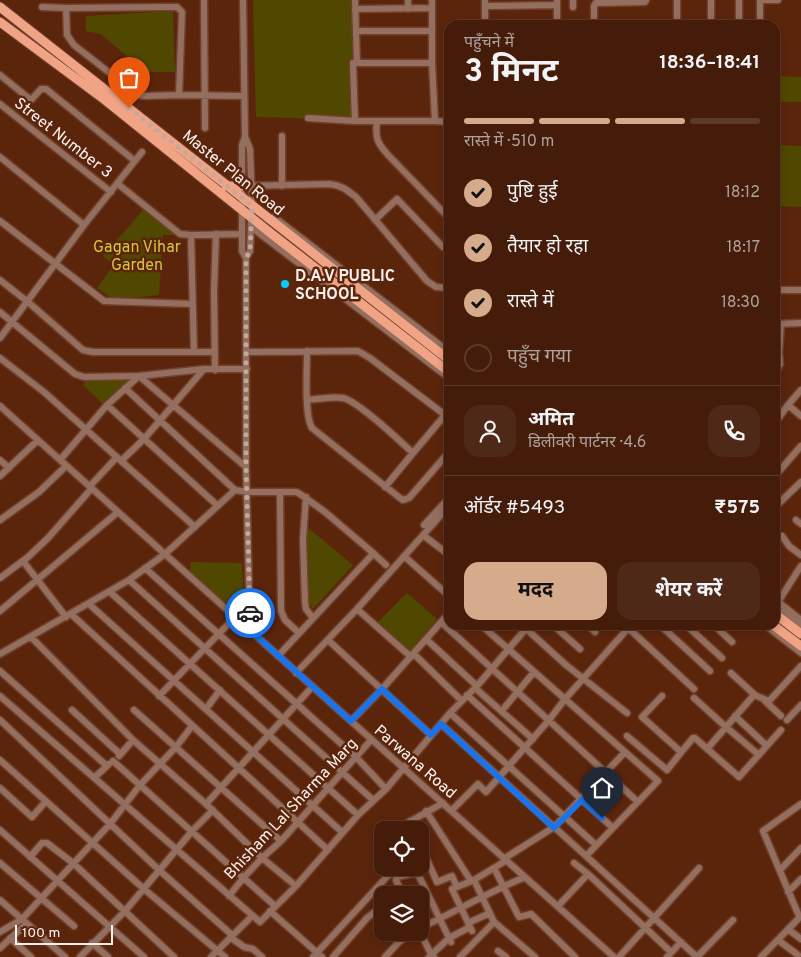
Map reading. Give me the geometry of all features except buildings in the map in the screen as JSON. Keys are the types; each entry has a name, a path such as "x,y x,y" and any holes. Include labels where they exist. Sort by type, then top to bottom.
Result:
{"main road":[{"name":"Master Plan Road","path":"0,7 444,356"},
{"name":"Master Plan Road","path":"0,22 105,100 444,368"},
{"path":"226,186 247,186"},
{"path":"780,618 801,634"},
{"path":"780,630 801,646"}],"street":[{"path":"204,0 205,128"},
{"path":"244,0 245,137 242,145 248,201 252,217 250,251 246,258"},
{"path":"355,0 357,63"},
{"path":"408,0 408,8"},
{"path":"432,0 434,121"},
{"path":"594,20 594,6 596,3 645,2 646,0"},
{"path":"677,0 677,20"},
{"path":"711,0 712,20"},
{"path":"739,0 739,20"},
{"path":"760,20 760,0 778,0"},
{"path":"42,7 66,8 166,3 177,7 182,12 179,95"},
{"path":"485,20 485,3 557,3 557,20"},
{"path":"66,8 67,35 71,43 142,96 244,96"},
{"path":"356,9 432,8"},
{"path":"356,31 432,31"},
{"path":"356,120 353,63 432,63"},
{"path":"0,75 31,100 41,89 46,89 135,160"},
{"name":"Street Number 3","path":"0,104 111,192"},
{"path":"308,118 444,122"},
{"path":"377,121 376,138 380,147 444,213"},
{"path":"282,136 282,186"},
{"path":"0,338 84,225 142,152"},
{"path":"0,158 84,225"},
{"path":"118,184 180,234 242,234"},
{"path":"247,186 337,185 346,189 356,197 431,285 444,288"},
{"path":"375,220 397,199 443,247"},
{"path":"248,201 243,211 242,251 246,258 246,467 250,630"},
{"path":"248,201 444,348"},
{"path":"0,221 104,301 192,304"},
{"path":"251,227 444,374"},
{"path":"215,370 216,234"},
{"path":"191,235 194,352"},
{"path":"0,280 83,350 93,352 215,352"},
{"path":"780,290 801,290"},
{"path":"0,312 75,374 84,377 138,376 204,369 247,369"},
{"path":"780,324 801,323"},
{"path":"247,352 352,350 364,354 444,415"},
{"path":"307,352 309,420 312,428 400,498 407,499 444,458"},
{"path":"0,358 44,392 194,527"},
{"path":"0,578 48,538 91,487 119,459 144,439 204,369"},
{"path":"60,460 107,405 138,376"},
{"path":"138,376 246,467"},
{"path":"125,388 235,490 247,492 296,492 306,497 386,565"},
{"path":"780,415 801,390"},
{"path":"308,400 339,397 348,399 414,453"},
{"path":"788,404 801,416"},
{"path":"107,405 218,506"},
{"name":"Parwana Road","path":"0,406 614,957"},
{"path":"385,486 444,420"},
{"path":"0,476 38,440"},
{"path":"780,470 801,446"},
{"path":"0,460 9,468"},
{"path":"0,520 40,492 66,466"},
{"path":"780,502 801,482"},
{"path":"0,654 129,580 165,554 235,490"},
{"path":"280,492 281,611 284,620 299,633"},
{"path":"306,497 304,539 305,602 306,609 313,618"},
{"path":"424,525 444,503"},
{"path":"0,611 118,512"},
{"path":"296,672 357,609 444,512"},
{"path":"423,535 444,552"},
{"path":"782,536 789,546 801,555"},
{"path":"278,656 371,556 372,552"},
{"path":"404,556 444,592"},
{"path":"23,560 69,615 328,850"},
{"path":"780,596 801,566"},
{"path":"145,568 356,757 386,788"},
{"path":"794,577 801,583"},
{"path":"129,580 373,800"},
{"path":"110,592 358,815"},
{"path":"89,604 342,832"},
{"path":"780,605 801,620"},
{"path":"780,606 801,626"},
{"path":"357,609 525,748 613,828"},
{"path":"159,696 175,682 235,617"},
{"path":"351,721 444,619"},
{"path":"441,622 444,625"},
{"path":"450,630 638,802"},
{"path":"486,630 658,781 587,855"},
{"path":"211,957 252,916 260,922 296,886 342,832 386,788 450,713 492,669 522,630"},
{"path":"529,630 566,665 627,713"},
{"path":"558,630 580,649"},
{"path":"452,810 478,784 486,792 625,630"},
{"path":"632,630 694,690"},
{"path":"665,630 710,671"},
{"path":"691,630 722,658"},
{"path":"719,630 732,642"},
{"path":"771,630 801,653"},
{"path":"31,637 133,740 206,804 262,858 296,886"},
{"path":"426,639 532,739"},
{"path":"328,640 431,735"},
{"path":"764,700 770,700 801,666"},
{"path":"0,671 107,766"},
{"path":"505,707 534,672"},
{"path":"731,673 784,718 800,710"},
{"path":"206,804 312,687"},
{"path":"206,709 220,690"},
{"path":"707,749 755,695"},
{"path":"0,696 229,896"},
{"path":"662,696 642,717 678,750 683,750"},
{"path":"694,698 759,754"},
{"path":"72,710 120,754"},
{"path":"134,710 281,841"},
{"path":"450,713 510,765 596,845"},
{"path":"735,716 767,746"},
{"path":"0,720 231,936 244,947 253,949 262,957"},
{"path":"441,724 697,957 733,920"},
{"path":"0,948 24,922 56,880 110,824 140,785 176,747 192,726"},
{"path":"627,736 667,770 694,738 738,777 781,730"},
{"path":"94,778 133,740"},
{"name":"Bhisham Lal Sharma Marg","path":"252,916 229,896 244,877 298,823 371,740"},
{"path":"470,927 452,889 494,868 554,828 625,752"},
{"path":"0,760 92,843 225,957"},
{"path":"113,761 244,877 317,956 388,876"},
{"path":"0,788 32,818 46,801"},
{"path":"410,821 443,803"},
{"path":"761,957 799,918 763,831 801,804"},
{"path":"80,957 144,888 212,810"},
{"path":"426,811 472,880 494,922 535,957"},
{"path":"0,830 144,957"},
{"path":"30,857 45,842 73,863 174,957"},
{"path":"780,870 801,848"},
{"path":"0,863 74,926"},
{"path":"574,863 646,928 669,955 681,942"},
{"path":"429,864 437,882 452,876 457,887"},
{"path":"494,868 518,917 531,914 575,957"},
{"path":"620,957 699,868"},
{"path":"399,886 396,878 398,876 415,873 420,876 424,886"},
{"path":"558,906 588,874"},
{"path":"429,924 483,898 503,886 525,877"},
{"path":"788,892 801,879"},
{"path":"429,898 450,940"},
{"path":"0,900 65,957"},
{"path":"333,957 366,918 374,912"},
{"path":"424,941 431,956 450,940 490,913"},
{"path":"0,932 24,922"},
{"path":"460,957 494,922"},
{"path":"788,928 801,939"},
{"path":"10,938 31,957"},
{"path":"778,940 798,955"},
{"path":"385,957 399,941"},
{"path":"92,943 108,957"},
{"path":"498,951 506,957"}],"green space":[{"path":"253,0 352,0 357,120 256,117"},
{"path":"173,11 175,72 145,72 101,34 86,31 86,16"},
{"path":"780,76 801,77 801,102 780,102"},
{"path":"780,145 801,146 801,207 780,206"},
{"name":"Gagan Vihar Garden","path":"144,209 180,235 163,235 159,295 121,299 110,297 97,288 114,265 103,256"},
{"path":"88,377 131,378 105,406 83,385"},
{"path":"307,527 353,565 313,609 307,599"},
{"path":"191,562 242,563 245,622 189,573"},
{"path":"407,593 437,619 409,652 377,623"}],"way so far":[{"path":"129,108 252,206 250,251 246,258 246,467 250,613"}],"place":[{"name":"D.A.V PUBLIC SCHOOL","path":"285,284"}],"route":[{"path":"250,613 250,630 351,721 382,689 431,735 441,724 554,828 582,800 602,818"}]}
